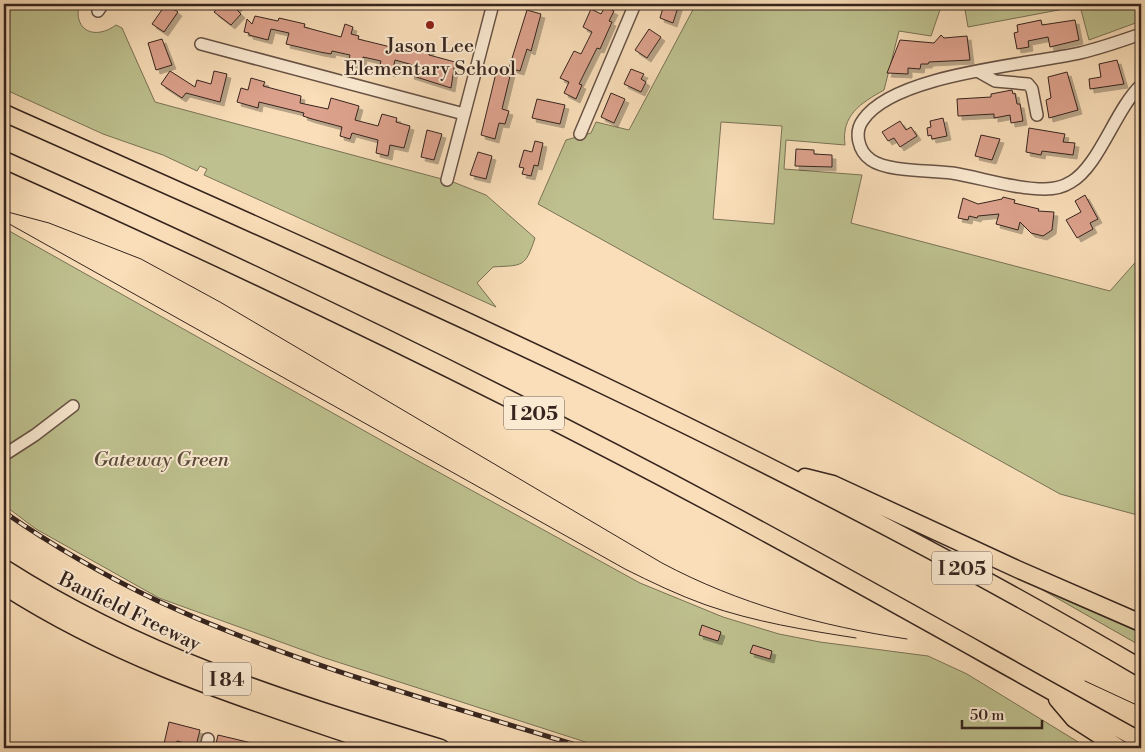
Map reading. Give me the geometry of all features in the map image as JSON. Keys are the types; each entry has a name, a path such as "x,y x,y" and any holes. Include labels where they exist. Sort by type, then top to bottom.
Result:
{"highway":[{"name":"I 205","path":"4,113 545,356 781,471 1016,597 1141,668"},
{"name":"I 205","path":"4,160 318,305 619,456 831,569 1141,741"},
{"path":"781,471 833,484 1017,569 1141,623"},
{"name":"Banfield Freeway","path":"4,568 92,619 197,668 271,694 441,748"},
{"name":"Banfield Freeway","path":"4,586 85,633 156,666 248,702 388,748"},
{"path":"1050,692 1074,719 1119,748"}],"street":[{"path":"446,180 493,4"},
{"path":"580,134 635,4"},
{"path":"1141,34 1080,52 919,86 889,99 870,112 860,124 858,134 865,154 876,163 1046,189 1063,186 1071,182 1084,170 1118,114 1141,85"},
{"path":"201,44 464,114"},
{"path":"979,72 995,81 1028,84 1032,89 1037,115"},
{"path":"4,454 35,435 74,406"}],"green space":[{"path":"4,4 79,4 79,21 88,31 101,32 116,25 122,28 155,102 453,182 486,195 535,238 528,255 522,263 517,265 493,267 477,283 496,307 204,175 207,169 200,166 197,171 163,155 103,134 4,89"},
{"path":"696,4 942,4 931,36 899,31 884,90 854,111 846,126 845,145 786,140 784,169 862,175 851,223 1110,291 1141,256 1141,516 1060,494 538,204 566,140 591,133 596,122 629,130","holes":["721,122 782,126 774,224 713,219"]},
{"path":"964,4 1141,4 1141,21 1089,40 1080,6 968,27"},
{"name":"Gateway Green","path":"4,228 402,452 640,583 723,617 779,634 820,642 928,656 967,674 1088,748 604,748 322,657 159,598 36,529 4,505"},
{"path":"1041,589 1141,633 1141,646"}],"building":[{"path":"166,4 178,12 164,32 152,24"},
{"path":"221,4 240,4 236,9 241,14 231,25 214,12"},
{"path":"664,4 679,4 673,23 660,18"},
{"path":"605,7 614,11 609,21 612,22 600,49 597,48 579,84 582,85 576,99 564,93 569,82 560,78 574,51 581,54 592,32 583,27 591,9 601,14"},
{"path":"527,10 541,14 531,51 527,49 520,71 509,68"},
{"path":"255,16 278,21 279,18 305,24 304,27 341,37 345,24 353,27 351,34 359,36 358,39 403,50 410,50 412,44 421,46 421,42 431,45 429,55 455,62 451,88 410,75 413,65 395,60 392,73 379,69 381,61 363,57 361,66 348,63 350,55 332,51 331,54 286,44 289,33 271,29 268,40 249,35 249,33 244,32 247,19 252,24"},
{"path":"1041,20 1042,25 1075,20 1079,40 1050,47 1048,37 1028,41 1029,47 1017,49 1014,33 1018,32 1017,25"},
{"path":"649,29 661,37 647,58 635,50"},
{"path":"941,35 944,38 967,36 970,60 929,62 928,64 921,64 920,69 908,68 908,74 887,73 900,40 934,43"},
{"path":"162,39 172,65 156,70 148,43"},
{"path":"1117,60 1124,84 1090,89 1089,79 1101,77 1099,64"},
{"path":"497,69 511,72 502,109 509,111 505,124 499,123 495,139 481,135"},
{"path":"631,69 644,74 641,79 646,82 641,92 624,84"},
{"path":"170,71 195,87 197,80 211,84 214,71 227,74 220,102 186,93 182,98 161,84"},
{"path":"1067,72 1078,110 1049,118 1046,100 1051,98 1048,77"},
{"path":"251,78 265,82 263,86 301,96 300,103 328,109 331,98 359,106 355,120 378,126 382,114 397,118 396,122 410,126 404,148 390,145 388,156 376,153 378,140 352,133 350,139 340,136 342,127 303,116 304,113 259,102 258,108 237,102 241,88 248,90"},
{"path":"1012,90 1013,94 1015,93 1017,104 1020,104 1023,121 1011,123 1010,115 994,118 994,114 958,116 957,99 991,97 991,94"},
{"path":"611,93 625,99 614,123 601,117"},
{"path":"537,99 565,105 560,124 532,118"},
{"path":"943,118 947,136 932,139 931,135 928,136 927,128 931,127 930,121"},
{"path":"900,121 906,130 911,127 917,136 900,147 894,138 888,141 882,132"},
{"path":"1029,128 1065,134 1063,142 1075,143 1073,155 1042,151 1041,155 1026,152"},
{"path":"427,130 442,134 434,160 421,157"},
{"path":"981,135 1000,139 992,160 975,156"},
{"path":"535,141 543,143 538,166 534,165 531,176 522,174 524,168 519,167 524,150 532,152"},
{"path":"796,149 814,150 814,154 832,155 832,167 795,166"},
{"path":"478,152 492,156 486,179 470,175"},
{"path":"1085,195 1098,219 1090,223 1093,229 1077,238 1066,220 1081,212 1075,201"},
{"path":"1003,197 1015,200 1014,203 1039,209 1038,211 1054,212 1052,230 1043,236 1031,233 1020,222 1018,230 996,224 999,214 978,216 977,218 969,216 968,220 958,218 963,198 978,204 1002,199"},
{"path":"702,625 721,632 718,641 699,635"},
{"path":"753,645 772,651 770,659 750,653"},
{"path":"169,722 200,730 196,746 177,741 175,748 163,748"},
{"path":"218,735 260,745 260,748 215,748"}],"tram line":[{"path":"4,211 49,223 141,259 220,302 662,563 691,578 781,612 875,634 907,639"},
{"path":"4,221 635,574 685,597 724,611 780,625 856,638"},
{"path":"1085,681 1141,707"}],"railway":[{"path":"4,512 99,571 209,624 369,682 586,748"}],"place":[{"name":"Jason Lee Elementary School","path":"430,25"}]}
